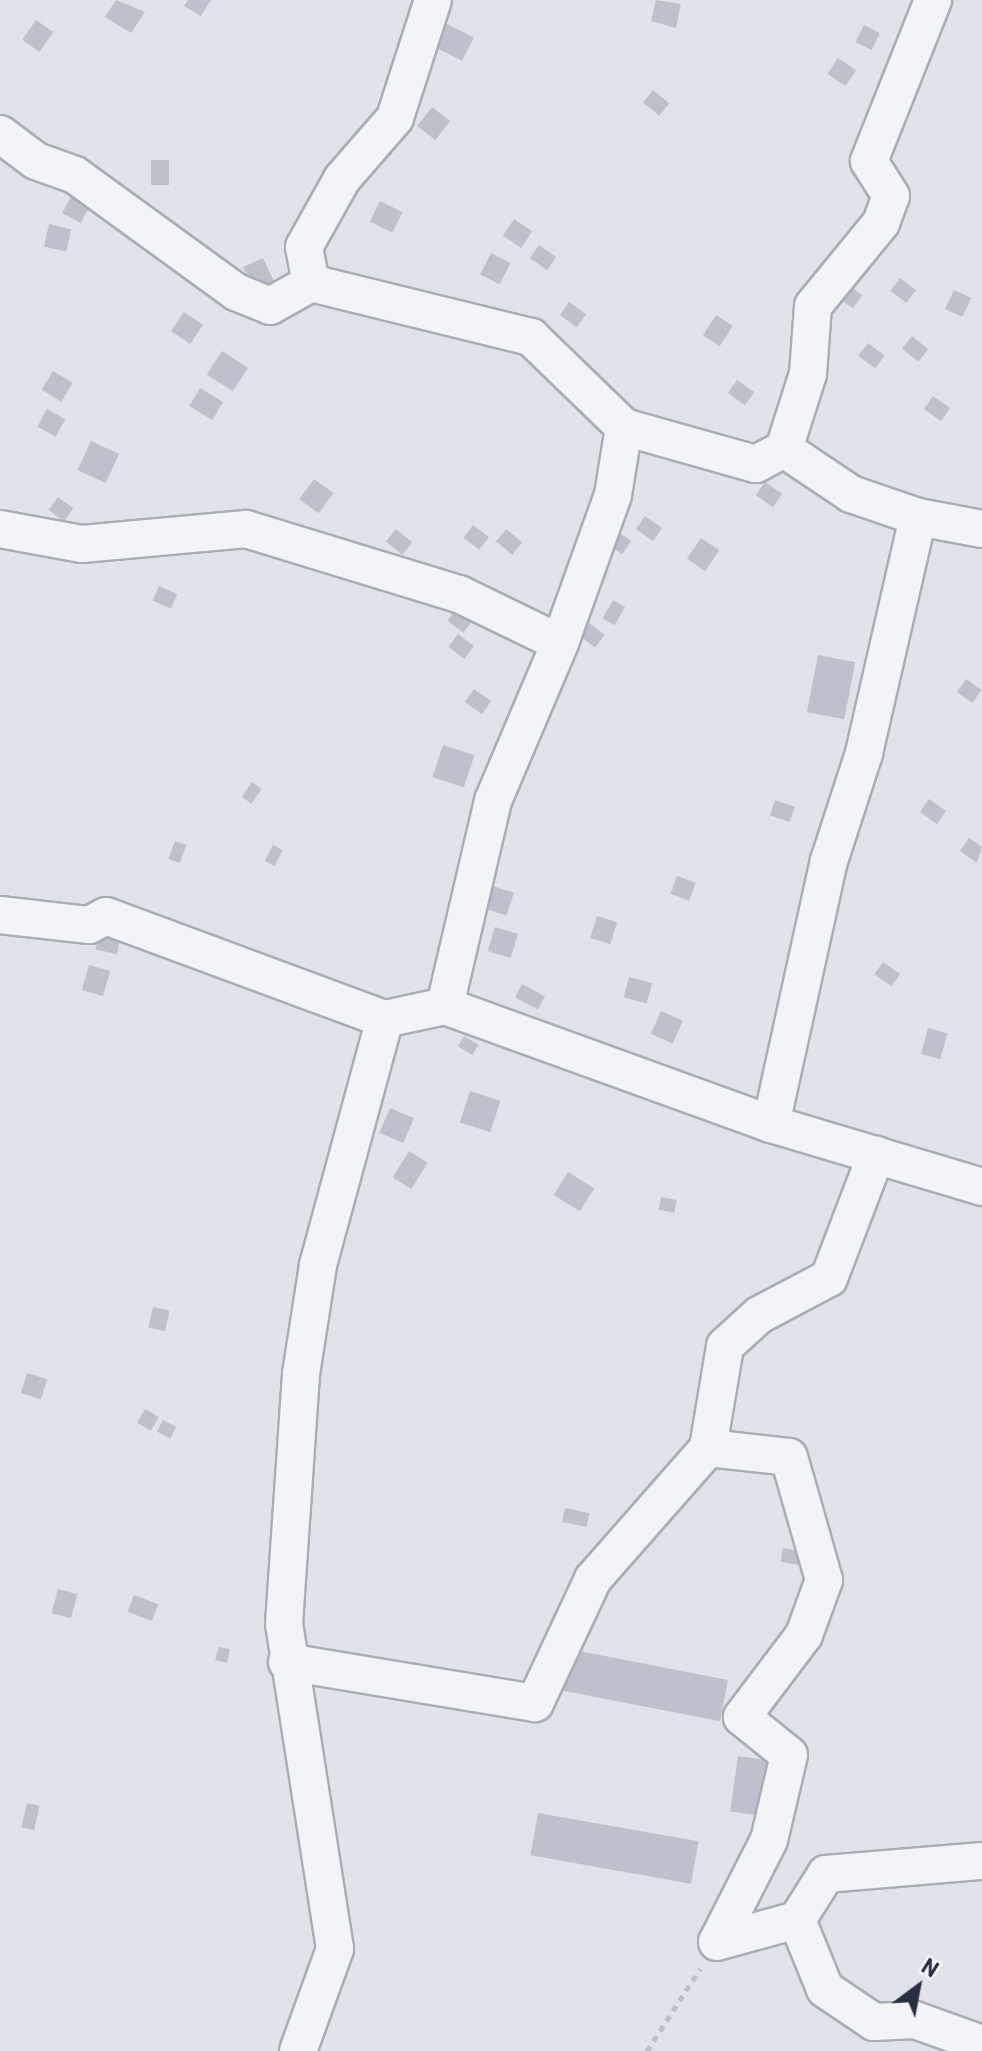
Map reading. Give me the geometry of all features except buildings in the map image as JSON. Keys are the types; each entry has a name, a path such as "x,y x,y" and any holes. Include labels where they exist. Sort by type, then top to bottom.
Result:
{"street":[{"path":"311,283 304,247 342,179 395,118 433,0"},
{"path":"0,134 36,161 75,175 236,292 270,306 311,283 531,337 624,427 756,464 784,449 808,374 813,306 881,223 891,196 869,161 933,0"},
{"path":"445,1006 493,801 560,643 613,495 624,427"},
{"path":"784,449 851,494 918,517 982,529"},
{"path":"771,1124 829,861 864,753 918,517"},
{"path":"0,529 82,544 246,529 459,594 560,643"},
{"path":"0,915 89,925 106,916 385,1019 445,1006 771,1124 982,1187"},
{"path":"298,2051 335,1949 287,1662 284,1624 301,1374 318,1265 385,1019"},
{"path":"287,1662 535,1703 593,1579 708,1448 725,1346 759,1315 829,1278 876,1155"},
{"path":"708,1448 789,1457 824,1580 804,1635 742,1717 789,1755 769,1840 717,1942"},
{"path":"717,1942 797,1920 826,1874 982,1861"},
{"path":"797,1920 825,1989 874,2022 915,2020 982,2044"}],"path":[{"path":"647,2051 717,1942"}]}
